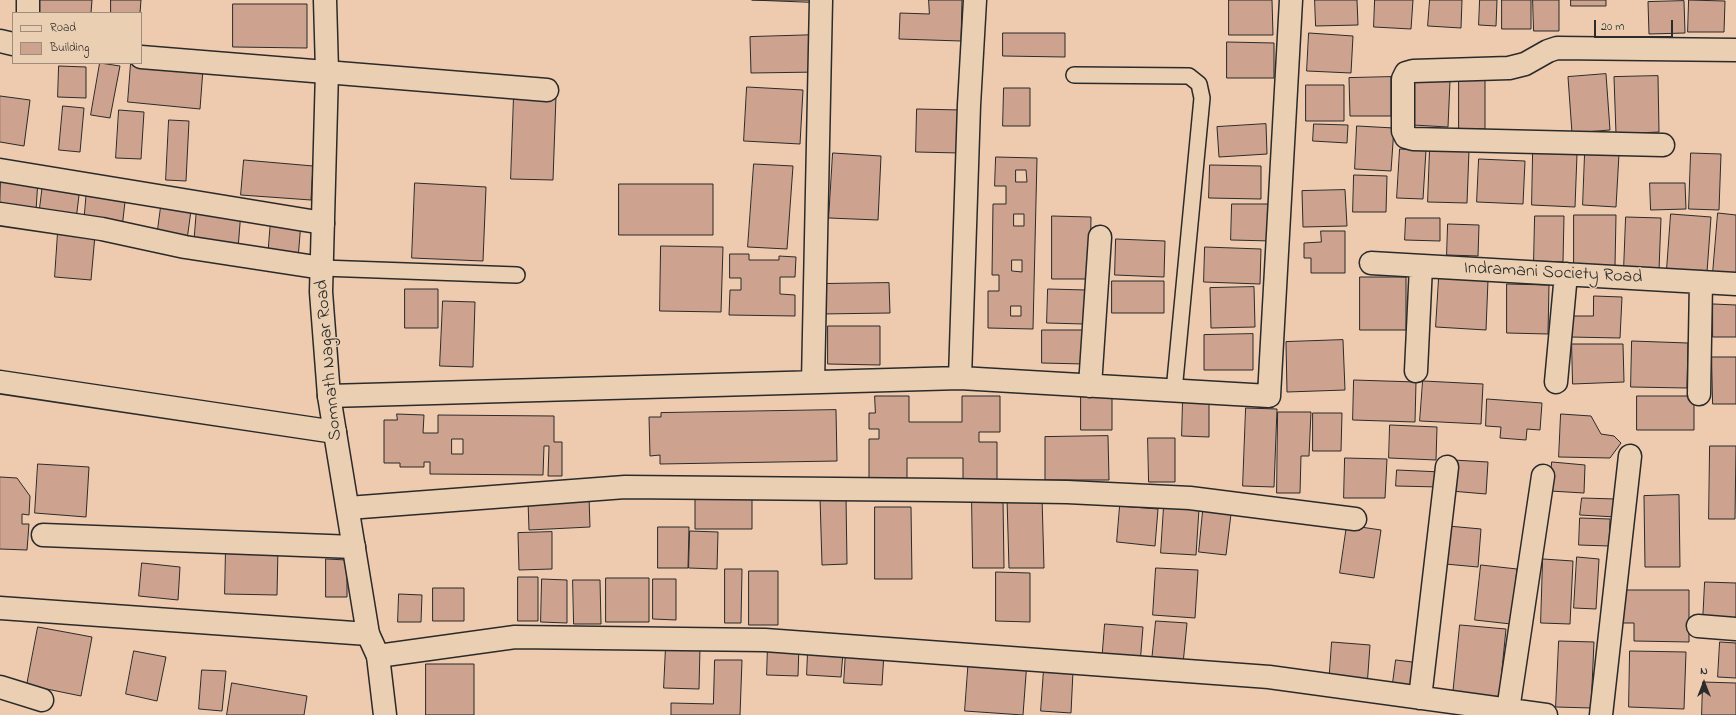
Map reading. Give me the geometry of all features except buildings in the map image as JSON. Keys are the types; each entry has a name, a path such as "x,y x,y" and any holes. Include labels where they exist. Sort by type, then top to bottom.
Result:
{"street":[{"path":"28,0 28,12"},
{"name":"Somnath Nagar Road","path":"325,0 327,71 321,292 329,396 368,634 378,656 385,715"},
{"path":"813,382 821,0"},
{"path":"960,378 969,105 975,0"},
{"path":"329,396 960,378 1269,396 1291,0"},
{"path":"0,41 12,44"},
{"path":"1663,145 1413,139 1406,137 1403,131 1403,79 1406,73 1413,71 1509,68 1525,64 1548,51 1557,48 1736,50"},
{"path":"142,57 547,90"},
{"path":"0,170 21,172 323,223"},
{"path":"0,214 102,229 185,247 322,268"},
{"path":"1090,386 1100,237"},
{"name":"Indramani Society Road","path":"1371,263 1736,284"},
{"path":"1416,371 1421,266"},
{"path":"1556,382 1566,274"},
{"path":"1699,394 1701,282"},
{"path":"0,382 335,432"},
{"path":"1601,715 1630,456"},
{"path":"1420,698 1447,467"},
{"path":"1508,710 1543,476"},
{"path":"348,508 625,488 941,490 1067,492 1190,498 1355,519"},
{"path":"43,535 354,547"},
{"path":"0,608 368,634"},
{"path":"1698,626 1736,629"},
{"path":"378,656 515,637 765,640 1269,677 1546,715"},
{"path":"0,688 42,700"}],"lane":[{"path":"1074,75 1182,75 1189,76 1199,84 1202,98 1174,391"},
{"path":"322,268 517,275"}]}
